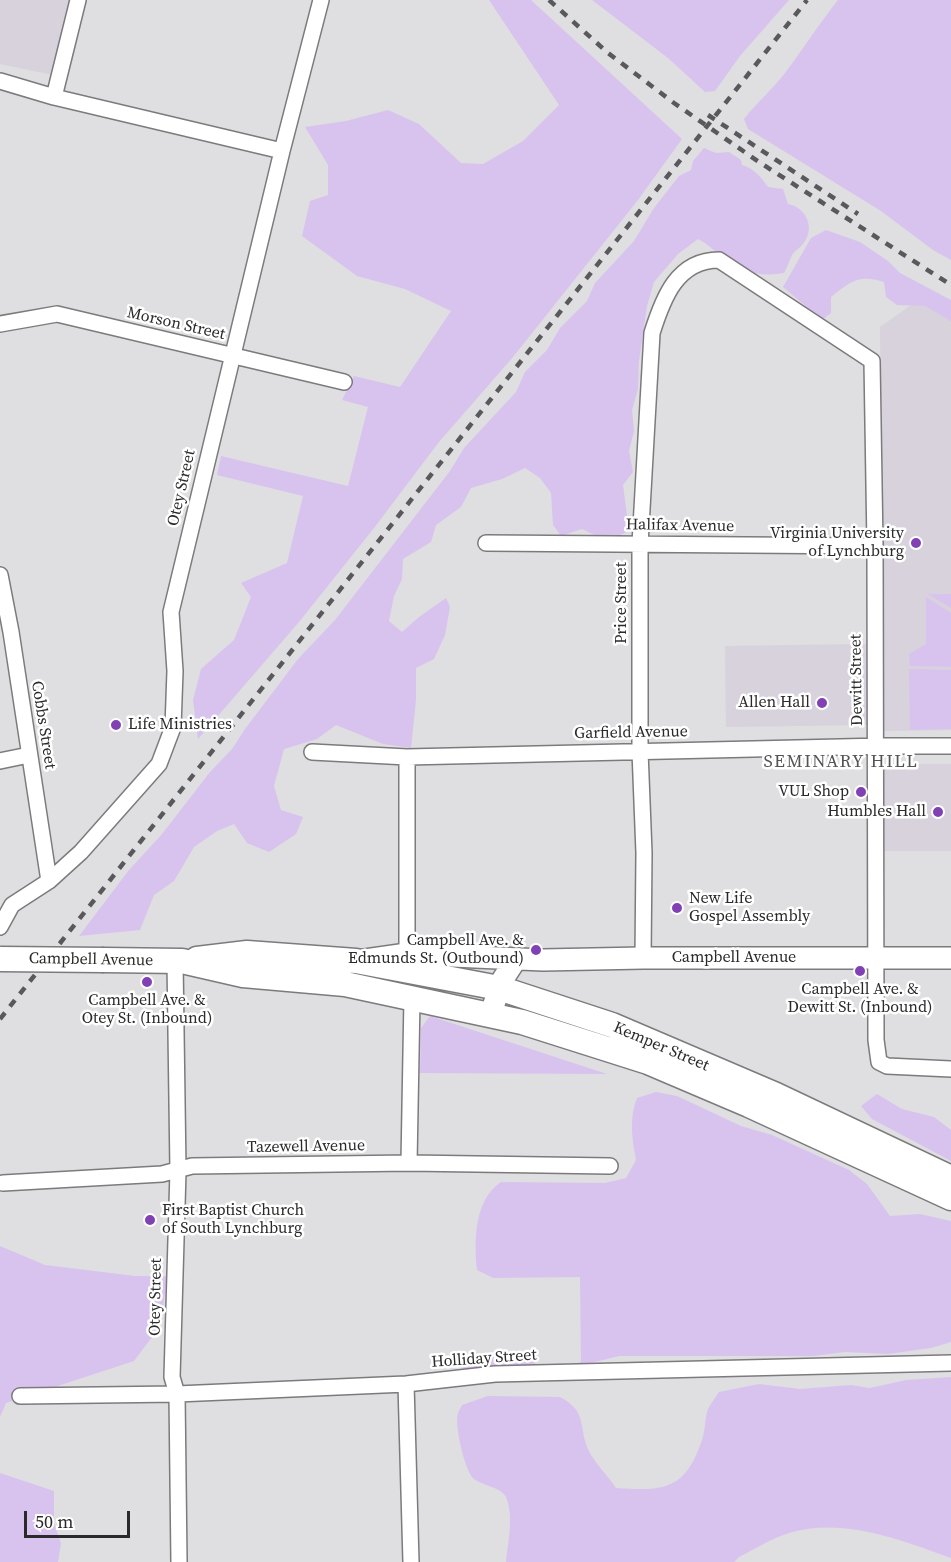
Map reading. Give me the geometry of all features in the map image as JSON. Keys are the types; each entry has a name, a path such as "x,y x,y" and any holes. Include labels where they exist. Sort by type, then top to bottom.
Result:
{"main road":[{"name":"Campbell Avenue","path":"0,959 179,961 247,953 356,961 407,954 543,960 951,958"},
{"path":"490,1015 499,988 516,958"},
{"name":"Campbell Avenue","path":"179,961 243,975 345,984 490,1015"},
{"name":"Kemper Street","path":"356,961 499,988 612,1025 776,1095 951,1178"},
{"name":"Kemper Street","path":"490,1015 522,1022 648,1062 749,1105 951,1198"}],"street":[{"path":"54,97 78,0"},
{"name":"Otey Street","path":"0,927 12,905 49,881 81,852 159,764 173,727 175,671 171,612 282,151 321,0"},
{"path":"0,81 54,97 282,151"},
{"name":"Dewitt Street","path":"695,264 708,260 720,260 872,361 875,546 876,1040 879,1062 887,1066 951,1069"},
{"name":"Price Street","path":"643,958 640,544 652,333 660,307 669,291 682,273 695,264"},
{"name":"Morson Street","path":"0,324 57,314 344,382"},
{"name":"Halifax Avenue","path":"486,543 875,546"},
{"name":"Cobbs Street","path":"0,575 11,632 49,881"},
{"name":"Garfield Avenue","path":"312,752 407,757 951,746"},
{"path":"0,761 29,755"},
{"path":"407,757 407,954"},
{"name":"Otey Street","path":"179,961 178,1171 172,1377 177,1394 179,1562"},
{"path":"409,1163 412,998"},
{"name":"Tazewell Avenue","path":"3,1183 162,1174 192,1166 409,1163 610,1166"},
{"name":"Holliday Street","path":"20,1396 177,1394 406,1384 495,1374 951,1363"},
{"path":"406,1384 411,1562"}],"shaded area":[{"path":"0,0 71,0 53,75 0,64"},
{"path":"489,0 531,0 682,139 638,200 513,357 439,442 299,622 198,739 193,700 201,669 234,640 251,597 241,583 287,563 303,496 217,475 221,456 348,486 368,407 342,400 354,376 400,387 451,311 405,289 357,276 302,236 310,201 328,195 328,165 305,127 346,121 388,110 419,124 461,163 483,164 523,141 559,105"},
{"path":"592,0 789,0 740,56 715,91 705,92 668,58"},
{"path":"838,0 951,0 951,260 933,250 881,211 748,129 744,119 785,73"},
{"path":"704,148 716,153 729,152 741,160 742,165 757,173 768,187 783,189 788,204 799,209 807,218 808,235 804,243 792,255 784,273 761,274 738,268 698,239 678,254 654,282 647,306 639,361 638,389 632,410 634,431 629,451 633,472 623,485 629,531 607,541 582,529 561,536 553,525 551,493 540,478 525,468 502,479 471,488 461,507 436,525 431,542 403,559 402,579 394,596 389,621 402,632 446,598 450,607 445,635 434,659 416,668 416,700 411,748 383,744 336,725 317,739 284,749 274,786 281,810 303,817 296,834 269,852 247,843 234,824 217,831 194,847 174,881 154,895 140,930 79,936 129,870 162,834 210,772 232,749 298,659 335,620 450,471 464,448 516,392 525,372 547,350 560,328 587,301 595,283 634,241 654,208 679,176 691,170 693,161"},
{"path":"826,230 860,242 888,261 900,273 951,300 951,321 925,306 897,305 886,297 884,282 868,279 856,280 831,297 831,313 822,320 783,287 811,238"},
{"name":"Virginia University of Lynchburg","path":"931,291 951,304 951,730 884,731 880,327"},
{"path":"928,594 951,594 951,608"},
{"path":"926,597 951,613 951,667 910,666 909,654 926,644"},
{"path":"867,644 868,725 726,727 725,646"},
{"path":"909,669 951,670 951,729 910,730"},
{"path":"884,764 951,764 951,851 884,851"},
{"path":"430,1016 607,1074 420,1073 421,1028"},
{"path":"656,1092 677,1096 741,1126 772,1135 849,1170 867,1184 890,1216 920,1214 951,1221 951,1342 931,1348 888,1354 845,1352 813,1356 619,1356 587,1364 577,1363 581,1362 580,1277 493,1278 477,1270 476,1234 481,1210 485,1199 501,1182 605,1183 626,1178 636,1160 632,1137 634,1105 637,1098"},
{"path":"877,1094 902,1109 934,1117 951,1130 951,1161 872,1119 861,1106"},
{"path":"0,1246 45,1265 135,1276 167,1276 161,1325 134,1361 6,1403 0,1417"},
{"path":"522,1352 522,1356 534,1356 536,1367 465,1371 461,1367 461,1360 485,1359 485,1354"},
{"path":"951,1377 951,1558 872,1533 830,1528 810,1529 783,1535 739,1557 734,1562 506,1562 510,1512 506,1497 500,1491 474,1479 471,1475 464,1458 457,1419 462,1405 488,1396 560,1397 575,1408 579,1414 590,1454 616,1488 659,1488 680,1478 688,1469 702,1440 708,1409 719,1392 759,1384 800,1389 851,1385 870,1388 906,1380"},
{"path":"0,1473 54,1491 54,1523 61,1543 58,1562 0,1562"}],"railway":[{"path":"549,0 608,53 674,103 759,162 951,285"},
{"path":"0,1019 807,0"},
{"path":"708,115 858,214"}],"place":[{"name":"Virginia University of Lynchburg","path":"916,543"},
{"name":"Allen Hall","path":"822,703"},
{"name":"Life Ministries","path":"116,725"},
{"name":"VUL Shop","path":"861,792"},
{"name":"Humbles Hall","path":"938,812"},
{"name":"New Life Gospel Assembly","path":"677,908"},
{"name":"Campbell Ave. & Edmunds St. (Outbound)","path":"536,950"},
{"name":"Campbell Ave. & Dewitt St. (Inbound)","path":"860,971"},
{"name":"Campbell Ave. & Otey St. (Inbound)","path":"147,982"},
{"name":"First Baptist Church of South Lynchburg","path":"150,1220"}],"district":[{"name":"SEMINARY HILL","path":"841,762"}]}
